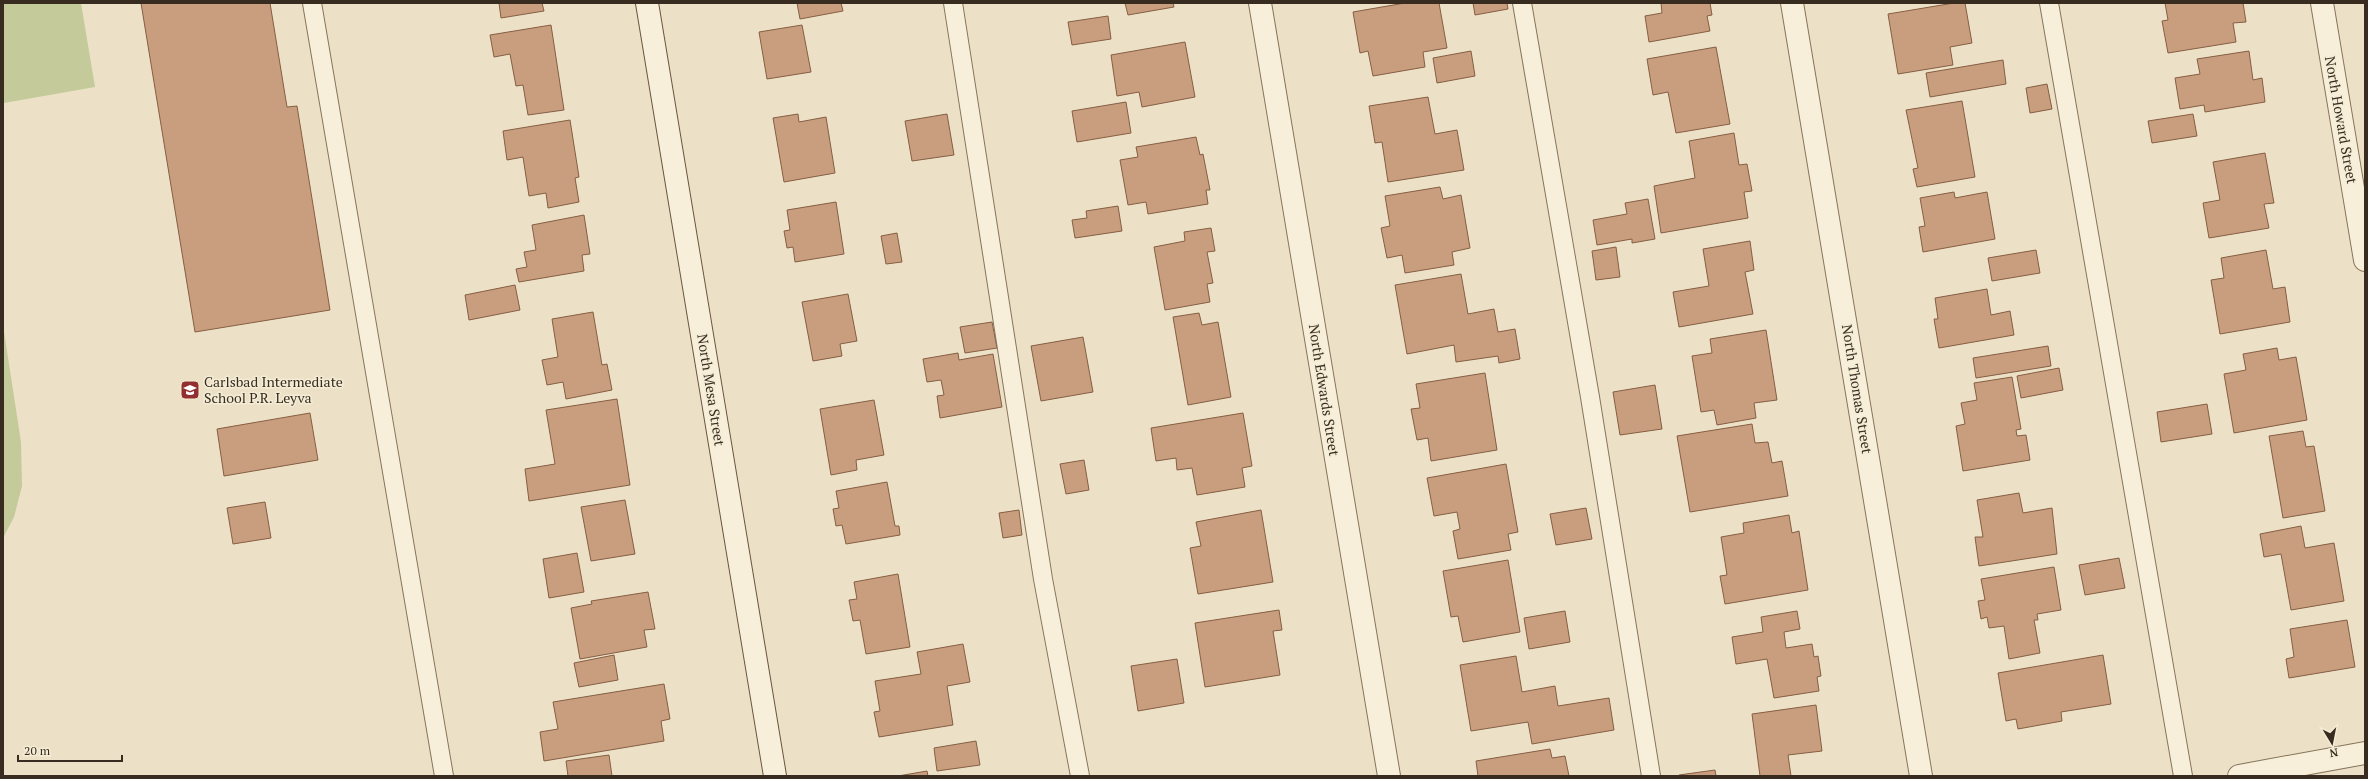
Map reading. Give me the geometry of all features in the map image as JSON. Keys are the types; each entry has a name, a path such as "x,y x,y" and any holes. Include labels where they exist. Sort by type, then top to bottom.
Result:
{"street":[{"name":"North Mesa Street","path":"647,3 775,776"},
{"name":"North Edwards Street","path":"1260,3 1389,776"},
{"name":"North Thomas Street","path":"1792,3 1921,776"},
{"name":"North Howard Street","path":"2322,3 2365,260"},
{"path":"2239,776 2365,753"}],"lane":[{"path":"312,3 444,776"},
{"path":"953,3 1043,579 1080,776"},
{"path":"1522,3 1590,396 1651,776"},
{"path":"2049,3 2183,776"}],"green space":[{"path":"3,3 81,3 95,87 4,103"},
{"path":"3,325 21,442 22,486 14,517 3,538"}],"building":[{"path":"141,3 270,3 287,107 297,106 330,310 195,332"},
{"path":"499,3 542,3 544,11 501,18"},
{"path":"797,3 841,3 843,11 800,19"},
{"path":"1125,3 1173,3 1174,7 1128,15"},
{"path":"1405,3 1439,3 1447,48 1423,52 1425,67 1373,76 1368,51 1360,53 1353,12"},
{"path":"1473,3 1507,3 1508,9 1475,15"},
{"path":"1661,3 1710,3 1712,15 1707,16 1710,31 1649,42 1645,16 1662,13"},
{"path":"1954,3 1965,3 1972,43 1950,47 1953,65 1898,74 1888,14"},
{"path":"2165,3 2243,3 2246,22 2233,23 2236,42 2168,53 2162,21 2168,20"},
{"path":"1108,16 1111,39 1072,45 1068,22"},
{"path":"551,25 564,110 528,115 523,85 516,86 510,54 494,57 490,35"},
{"path":"802,25 811,72 767,79 759,32"},
{"path":"1185,42 1195,97 1142,107 1139,92 1117,96 1111,55"},
{"path":"1716,47 1730,124 1676,133 1668,92 1653,95 1647,59"},
{"path":"1471,51 1475,76 1437,83 1433,58"},
{"path":"2249,51 2253,80 2262,78 2265,102 2205,112 2204,105 2180,109 2175,78 2200,74 2197,59"},
{"path":"2003,60 2006,84 1930,97 1926,73"},
{"path":"2047,84 2052,109 2030,113 2026,88"},
{"path":"1428,97 1435,134 1457,130 1464,170 1388,182 1382,142 1375,143 1369,106"},
{"path":"1962,101 1975,177 1917,187 1913,169 1918,168 1906,110"},
{"path":"1126,102 1131,133 1077,142 1072,111"},
{"path":"798,114 799,122 826,117 835,173 784,182 773,118"},
{"path":"947,114 954,155 912,161 905,121"},
{"path":"2193,114 2197,136 2152,143 2148,121"},
{"path":"570,120 579,177 575,178 579,202 548,208 546,193 529,196 523,157 507,160 503,131"},
{"path":"1734,133 1739,165 1747,164 1752,191 1744,192 1748,218 1661,233 1654,186 1695,178 1689,141"},
{"path":"1196,137 1200,155 1203,154 1210,190 1206,190 1208,204 1148,214 1146,202 1128,205 1120,160 1138,157 1136,147"},
{"path":"2265,153 2274,203 2264,204 2269,228 2209,238 2203,203 2220,200 2213,162"},
{"path":"1440,187 1443,199 1461,195 1470,248 1452,252 1454,265 1405,273 1402,255 1387,258 1381,228 1390,226 1385,196"},
{"path":"1954,192 1955,198 1987,192 1995,239 1923,252 1919,227 1925,226 1920,198"},
{"path":"1648,199 1655,239 1632,243 1632,239 1597,245 1593,220 1627,214 1625,203"},
{"path":"836,202 844,254 795,262 793,247 787,248 784,231 790,230 787,210"},
{"path":"1118,206 1122,231 1075,238 1072,220 1087,218 1086,211"},
{"path":"584,215 590,254 582,255 584,271 519,282 516,269 527,267 524,252 536,250 532,225"},
{"path":"1211,228 1215,251 1207,252 1213,283 1207,284 1210,302 1165,310 1154,247 1185,241 1184,232"},
{"path":"897,233 902,262 886,264 881,236"},
{"path":"1750,241 1754,270 1745,272 1753,314 1679,327 1673,292 1709,286 1703,249"},
{"path":"1616,247 1620,277 1596,280 1592,251"},
{"path":"2036,250 2040,273 1992,281 1988,258"},
{"path":"2266,250 2273,289 2285,287 2290,322 2220,334 2211,280 2224,278 2221,258"},
{"path":"1461,274 1468,314 1494,309 1498,332 1515,329 1520,359 1499,363 1498,356 1456,362 1454,345 1407,354 1395,285"},
{"path":"515,285 520,310 469,320 465,295"},
{"path":"1987,289 1991,315 2010,311 2014,335 1939,348 1934,319 1938,319 1935,298"},
{"path":"848,294 857,341 840,344 842,356 813,361 802,302"},
{"path":"593,312 602,365 607,364 612,390 566,399 563,382 547,385 542,360 558,357 552,319"},
{"path":"1199,313 1202,325 1218,322 1231,397 1188,405 1173,317"},
{"path":"992,322 997,348 965,353 960,327"},
{"path":"1766,330 1777,400 1754,403 1756,418 1717,425 1714,410 1701,412 1692,356 1712,353 1710,339"},
{"path":"1083,337 1093,392 1041,401 1031,346"},
{"path":"2048,346 2051,366 1976,378 1973,358"},
{"path":"2277,348 2279,360 2296,357 2307,420 2234,433 2224,374 2246,370 2243,354"},
{"path":"958,353 959,360 993,354 1002,407 940,418 937,396 944,395 941,380 927,382 923,359"},
{"path":"2059,368 2063,390 2021,398 2017,376"},
{"path":"1485,373 1497,450 1431,461 1428,438 1417,440 1411,409 1420,408 1416,384"},
{"path":"2012,377 2021,429 2016,430 2017,436 2026,435 2030,460 1963,471 1956,426 1965,424 1961,403 1977,400 1974,383"},
{"path":"1655,385 1662,429 1620,435 1613,392"},
{"path":"617,399 630,485 529,501 525,469 555,464 546,410"},
{"path":"874,400 884,455 856,460 857,470 831,475 820,409"},
{"path":"2207,404 2212,434 2161,442 2157,412"},
{"path":"310,413 318,460 224,476 217,429"},
{"path":"1243,413 1252,466 1242,468 1245,487 1197,495 1192,468 1177,470 1176,458 1156,461 1151,428"},
{"path":"1752,424 1755,443 1768,442 1772,463 1782,461 1788,496 1690,512 1677,436"},
{"path":"2303,431 2306,447 2314,446 2325,511 2283,518 2269,436"},
{"path":"1084,460 1089,490 1066,494 1060,464"},
{"path":"1506,464 1518,532 1508,534 1511,550 1458,559 1453,531 1460,529 1457,512 1434,516 1427,478"},
{"path":"887,482 895,526 899,526 900,535 846,544 842,525 836,526 833,509 839,508 836,491"},
{"path":"2019,493 2023,513 2052,508 2057,554 1979,566 1975,537 1983,537 1977,500"},
{"path":"625,500 635,554 591,561 581,507"},
{"path":"265,502 271,538 233,544 227,508"},
{"path":"1586,508 1592,539 1556,545 1550,514"},
{"path":"1019,510 1022,535 1003,538 999,513"},
{"path":"1261,510 1273,582 1198,594 1190,548 1201,546 1196,522"},
{"path":"1789,515 1792,533 1799,531 1808,590 1725,604 1720,576 1727,575 1721,537 1744,533 1743,523"},
{"path":"2301,526 2305,548 2334,543 2344,601 2291,610 2281,554 2264,557 2260,534"},
{"path":"577,553 584,592 549,598 543,559"},
{"path":"2119,558 2125,588 2085,595 2079,565"},
{"path":"1508,560 1520,632 1463,642 1458,616 1451,617 1443,571"},
{"path":"2054,567 2061,610 2037,614 2038,620 2034,620 2040,653 2009,659 2004,626 1989,628 1987,617 1981,619 1978,601 1985,600 1981,579"},
{"path":"898,574 910,647 866,654 860,620 853,621 849,600 857,599 854,582"},
{"path":"648,592 655,629 644,630 647,647 580,659 571,608 592,604 591,601"},
{"path":"1279,610 1282,630 1273,631 1280,675 1205,687 1195,623"},
{"path":"1565,611 1570,642 1529,649 1524,618"},
{"path":"1797,611 1800,629 1784,632 1786,648 1812,644 1814,657 1818,656 1821,676 1817,677 1819,691 1774,698 1767,659 1736,664 1732,637 1763,632 1761,617"},
{"path":"2347,620 2355,667 2289,678 2286,659 2294,657 2290,629"},
{"path":"963,644 970,682 947,686 953,725 879,737 874,712 880,711 875,681 921,674 917,652"},
{"path":"614,655 618,680 579,687 574,663"},
{"path":"2103,655 2111,704 2061,712 2062,721 2018,729 2016,719 2006,721 1998,673"},
{"path":"1516,656 1522,692 1555,686 1558,706 1609,698 1614,730 1532,744 1528,722 1471,731 1460,665"},
{"path":"1177,659 1184,703 1138,711 1131,666"},
{"path":"664,684 670,719 661,721 664,741 544,761 540,732 558,729 553,702"},
{"path":"1816,705 1822,751 1788,755 1791,776 1760,776 1752,714"},
{"path":"976,741 980,765 937,771 934,748"},
{"path":"1550,749 1552,758 1565,756 1569,776 1478,776 1476,761"},
{"path":"609,755 612,776 568,776 566,761"},
{"path":"1715,770 1716,776 1679,776 1679,775"},
{"path":"927,771 928,776 898,776"}],"place":[{"name":"Carlsbad Intermediate School P.R. Leyva","path":"190,390"}]}
